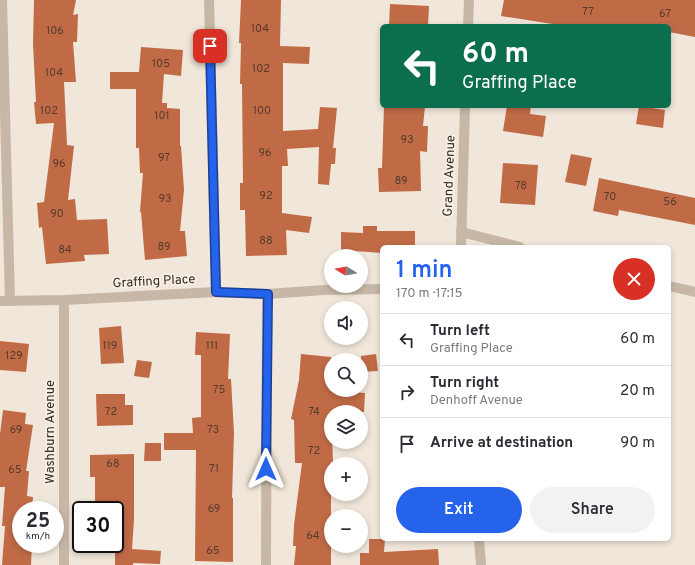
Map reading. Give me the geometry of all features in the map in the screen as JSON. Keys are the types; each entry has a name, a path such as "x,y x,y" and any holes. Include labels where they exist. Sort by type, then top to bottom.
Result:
{"street":[{"path":"2,0 5,301"},
{"path":"209,0 216,292"},
{"path":"468,24 469,0"},
{"name":"Grand Avenue","path":"461,245 465,108"},
{"path":"461,232 512,245"},
{"path":"671,286 695,292"},
{"name":"Graffing Place","path":"5,301 64,300 216,292 268,294 324,290 380,289"},
{"path":"266,565 268,294"},
{"name":"Washburn Avenue","path":"64,300 64,565"},
{"path":"479,541 481,565"}],"building":[{"path":"34,0 76,0 73,15 78,14 77,42 73,42 76,82 64,82 67,145 74,146 68,200 75,199 77,220 107,219 109,254 84,255 85,261 46,264 42,227 39,228 37,203 44,202 54,123 36,124 33,44"},
{"path":"241,0 281,0 280,46 310,47 309,64 283,63 283,131 318,129 320,107 337,108 333,148 336,148 335,164 331,164 329,185 318,184 319,147 287,149 288,166 282,166 282,213 312,217 309,233 286,230 287,255 246,256 245,210 240,210 240,183 243,183 242,84 240,84 241,43 239,43"},
{"path":"504,0 695,0 695,37 671,32 671,24 552,24 501,16"},
{"path":"390,4 429,6 428,24 389,24"},
{"path":"141,47 183,50 181,76 164,74 162,103 167,103 167,108 180,109 180,146 184,190 180,231 185,231 187,256 145,260 140,212 143,173 140,173 139,148 136,148 136,89 110,89 110,72 139,72"},
{"path":"384,108 425,108 423,126 428,126 427,152 420,151 421,191 379,192 378,168 382,168"},
{"path":"507,108 531,108 530,114 546,116 543,137 503,131"},
{"path":"639,108 665,110 663,128 636,124"},
{"path":"571,154 592,158 586,186 565,182"},
{"path":"503,163 538,165 535,205 500,203"},
{"path":"599,178 695,198 695,225 619,210 618,216 593,211"},
{"path":"363,226 377,226 377,231 415,231 415,245 380,245 380,253 368,252 368,249 341,249 341,232 363,233"},
{"path":"121,326 124,363 101,364 99,328"},
{"path":"196,332 230,334 228,379 231,379 234,433 232,498 233,562 195,561 196,450 164,450 164,433 193,433 192,418 201,417 201,355 195,355"},
{"path":"0,341 29,344 26,372 0,370"},
{"path":"301,354 324,356 324,397 365,397 364,405 324,405 324,449 332,449 333,457 324,457 324,501 331,501 331,509 324,509 324,553 331,553 331,565 294,565 296,546 293,546 294,525 302,463 295,463 294,420 291,419 299,380"},
{"path":"376,354 378,371 368,372 368,355"},
{"path":"137,360 152,362 149,378 134,376"},
{"path":"96,394 125,394 125,405 133,405 133,425 97,426"},
{"path":"3,410 26,413 25,424 33,425 26,471 29,471 27,496 33,497 33,501 12,501 12,553 32,553 31,565 2,565 5,526 2,526 5,487 0,487 0,434"},
{"path":"145,443 161,443 161,461 144,461"},
{"path":"134,454 134,520 132,549 161,551 160,564 133,563 133,565 115,565 115,553 124,553 124,501 95,501 95,477 90,477 90,455"},
{"path":"369,539 380,539 380,541 385,541 384,552 438,549 439,565 360,565 360,553 368,553"}],"route":[{"path":"210,46 216,292 268,294 266,469"}]}
